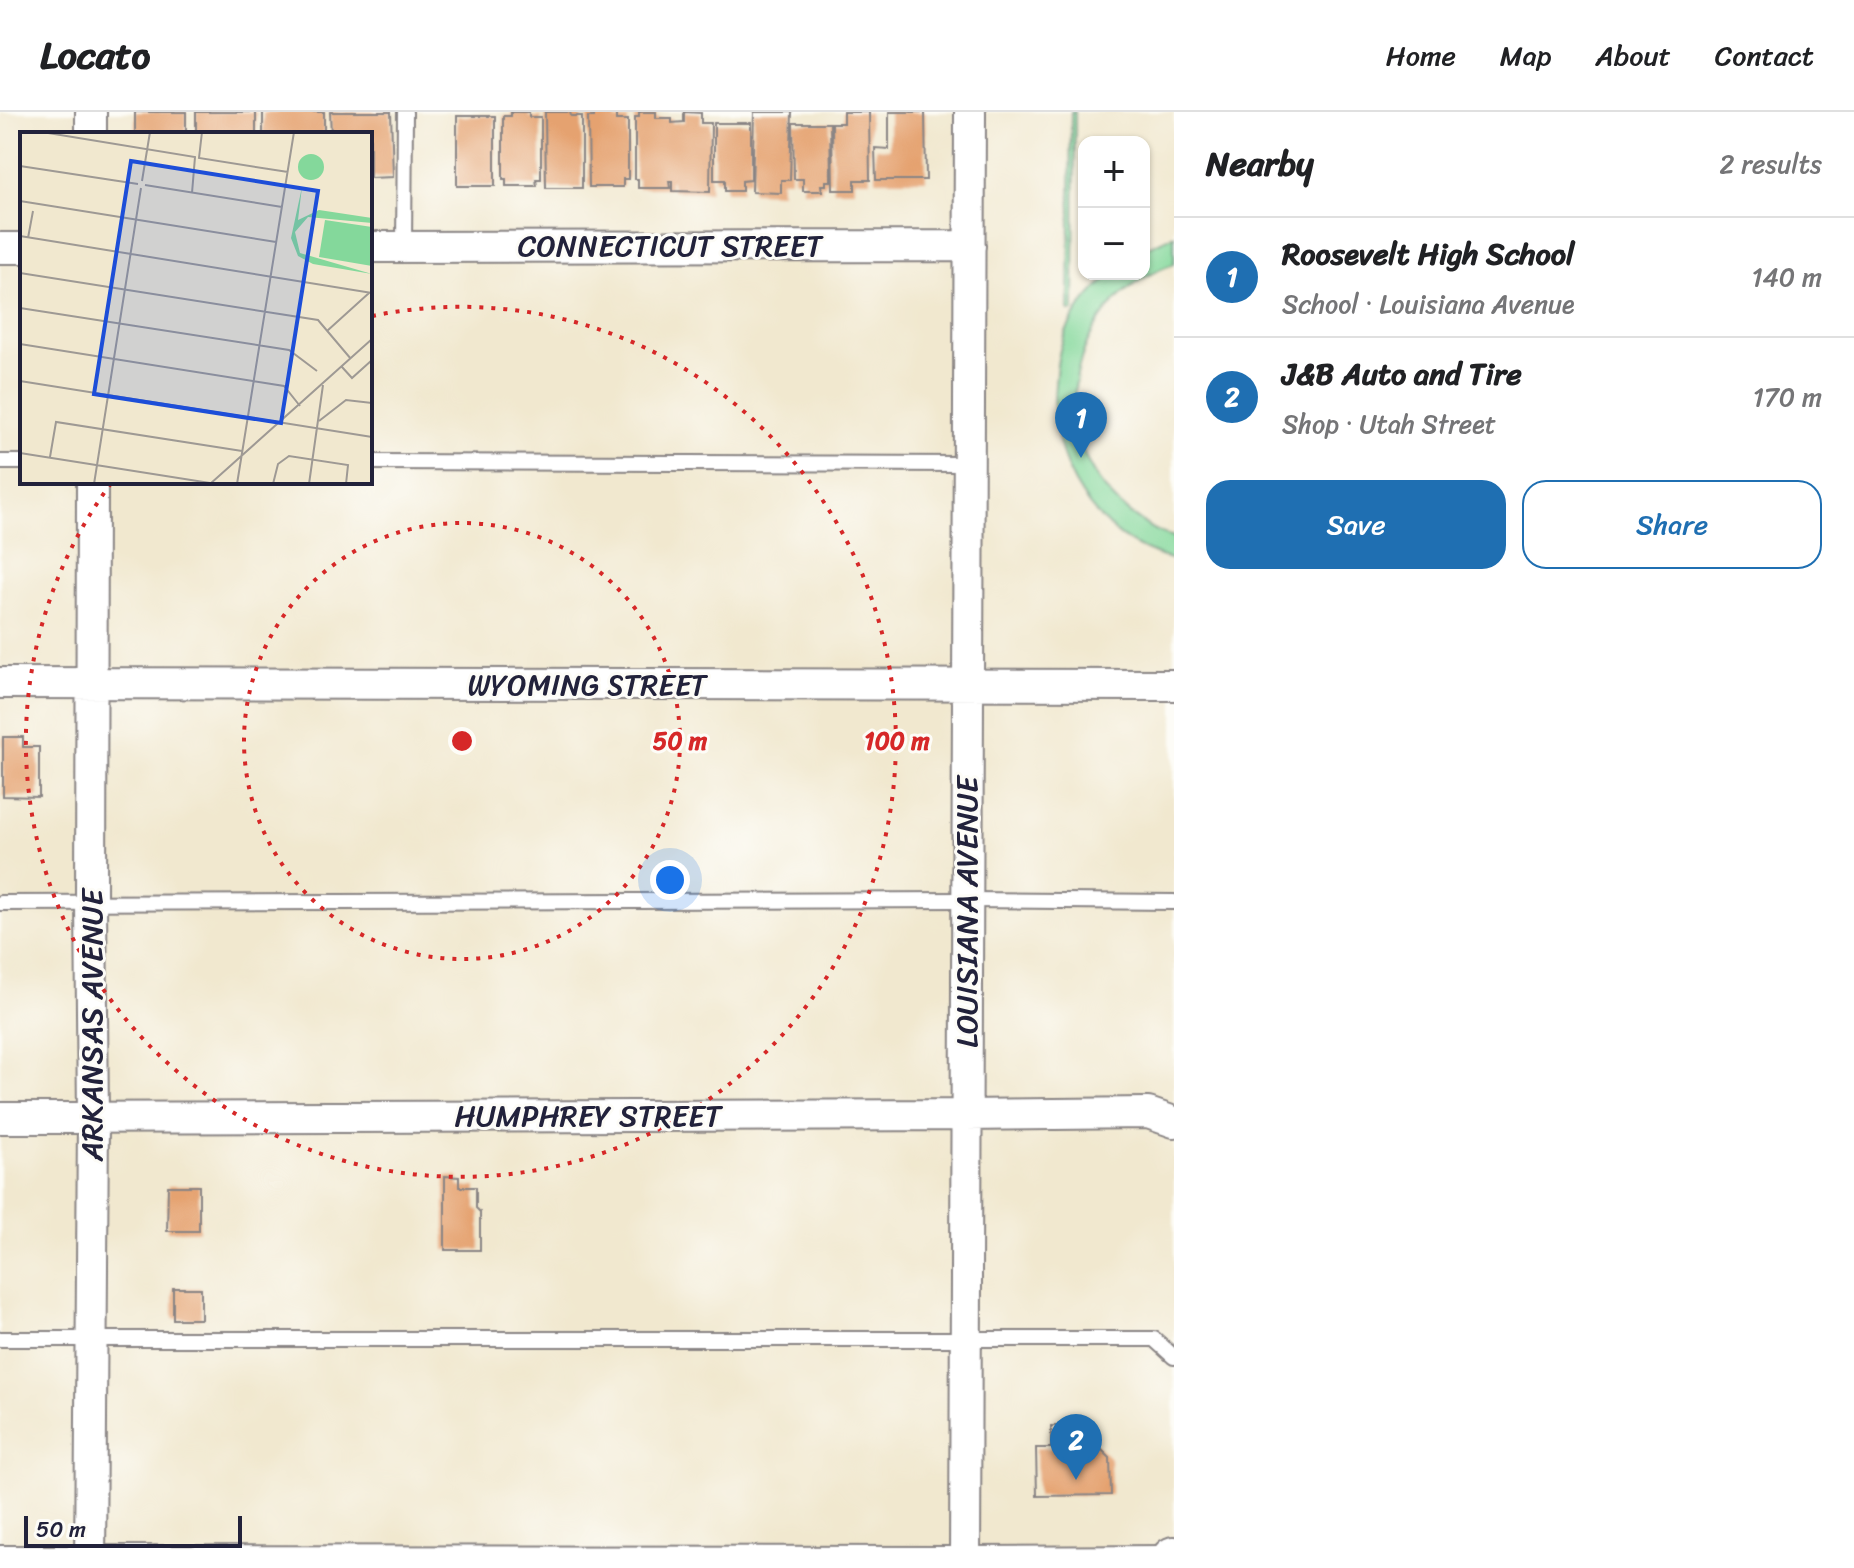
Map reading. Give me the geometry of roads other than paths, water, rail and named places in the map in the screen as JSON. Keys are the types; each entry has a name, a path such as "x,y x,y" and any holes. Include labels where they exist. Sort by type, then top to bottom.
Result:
{"street":[{"name":"LOUISIANA AVENUE","path":"965,1565 970,112"},
{"name":"CONNECTICUT STREET","path":"372,247 970,246"},
{"name":"ARKANSAS AVENUE","path":"90,1564 92,484"},
{"name":"WYOMING STREET","path":"0,683 1174,685"},
{"name":"HUMPHREY STREET","path":"0,1118 1148,1113 1174,1122"},
{"path":"0,1561 90,1564 965,1565 1172,1562"}],"lane":[{"path":"404,247 405,112"},
{"path":"372,462 969,464"},
{"path":"0,903 1174,902"},
{"path":"0,1339 1154,1339 1174,1357"}],"place":[{"name":"Roosevelt High School","path":"1081,458"},
{"name":"J&B Auto and Tire","path":"1076,1480"}]}
